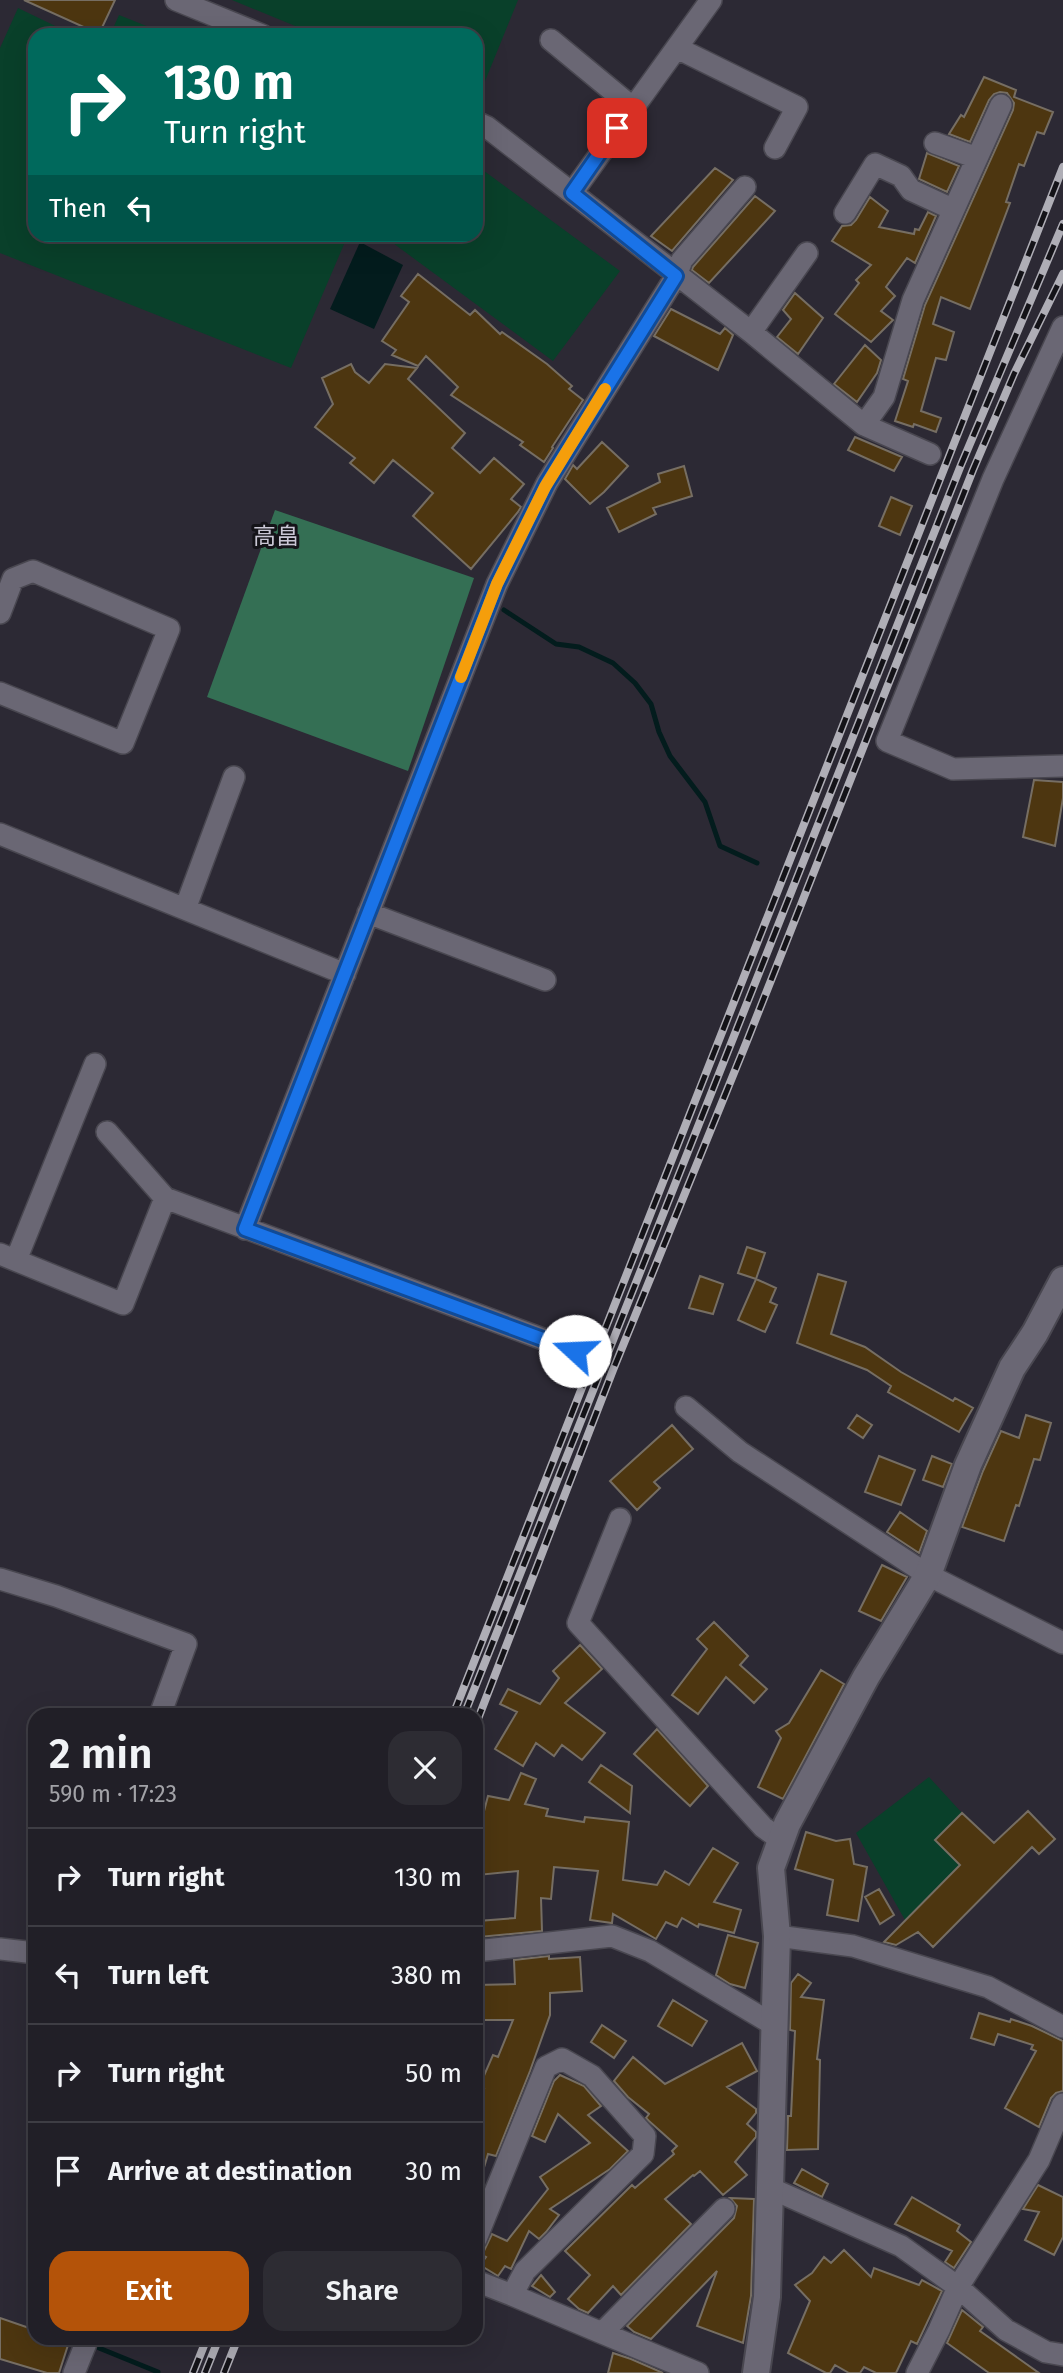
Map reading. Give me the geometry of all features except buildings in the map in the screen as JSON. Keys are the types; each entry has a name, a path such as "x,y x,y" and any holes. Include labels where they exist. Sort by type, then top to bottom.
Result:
{"street":[{"path":"176,0 245,28"},
{"path":"572,193 711,0"},
{"path":"551,40 632,107"},
{"path":"677,48 797,107 775,148"},
{"path":"864,425 884,397 913,300 1001,105"},
{"path":"483,125 751,332 864,425 930,454"},
{"path":"935,144 977,158"},
{"path":"845,213 875,164 901,176 911,190 952,209"},
{"path":"245,1229 497,584 547,483 676,276 682,260 745,187"},
{"path":"751,332 807,253"},
{"path":"1063,327 993,479 887,741 953,769 1063,766"},
{"path":"0,613 13,579 33,571 169,628 123,743 0,693"},
{"path":"185,909 234,777"},
{"path":"0,834 345,974"},
{"path":"368,913 545,980"},
{"path":"95,1064 8,1257 123,1304 165,1198"},
{"path":"107,1132 165,1198 575,1351"},
{"path":"756,2373 766,2297 770,2188 776,1936 771,1868 787,1824 866,1677 928,1575 968,1465 1012,1368 1035,1333 1063,1280"},
{"path":"687,1407 740,1451 928,1575 1063,1643"},
{"path":"620,1520 578,1623 763,1827 781,1840"},
{"path":"0,1579 57,1596 186,1644 163,1708"},
{"path":"483,1950 612,1936 650,1951 774,2025"},
{"path":"776,1936 853,1946 988,1987 1063,2027"},
{"path":"0,1949 28,1952"},
{"path":"483,2222 546,2067 562,2059 592,2076 645,2136 643,2154 525,2271 512,2295"},
{"path":"917,2373 940,2330 958,2287 1039,2160 1063,2104"},
{"path":"770,2188 901,2246 958,2287 1006,2330 1046,2352 1063,2355"},
{"path":"602,2333 723,2208"},
{"path":"483,2284 602,2333 668,2367 698,2373"},
{"path":"74,2373 85,2345"}],"green space":[{"path":"232,0 518,0 483,86 483,28 300,28"},
{"path":"18,8 59,28 28,28 28,242 345,242 291,368 0,253 0,48"},
{"path":"119,15 152,28 113,28"},
{"path":"483,170 620,271 553,361 392,242 483,242"},
{"path":"275,510 474,578 408,771 207,697"},
{"path":"929,1777 962,1813 936,1840 960,1865 905,1920 856,1833"}],"shaded area":[{"path":"360,242 403,265 374,329 330,309"}],"waterway":[{"path":"504,610 556,644 579,647 613,663 635,683 651,704 670,756 705,802 720,846 757,863"},
{"path":"99,2348 158,2372"}],"railway":[{"path":"456,1708 1063,167"},
{"path":"467,1708 961,465 1063,224"},
{"path":"482,1708 613,1370 747,1041 973,470 1014,374 1063,274"},
{"path":"193,2373 204,2345"},
{"path":"205,2373 216,2345"},
{"path":"224,2373 235,2345"}],"slow traffic":[{"path":"461,677 497,584 545,487 605,389"}],"district":[{"name":"高畠","path":"276,536"}],"route":[{"path":"575,1351 245,1229 497,584 547,483 676,276 572,193 617,128"}]}
